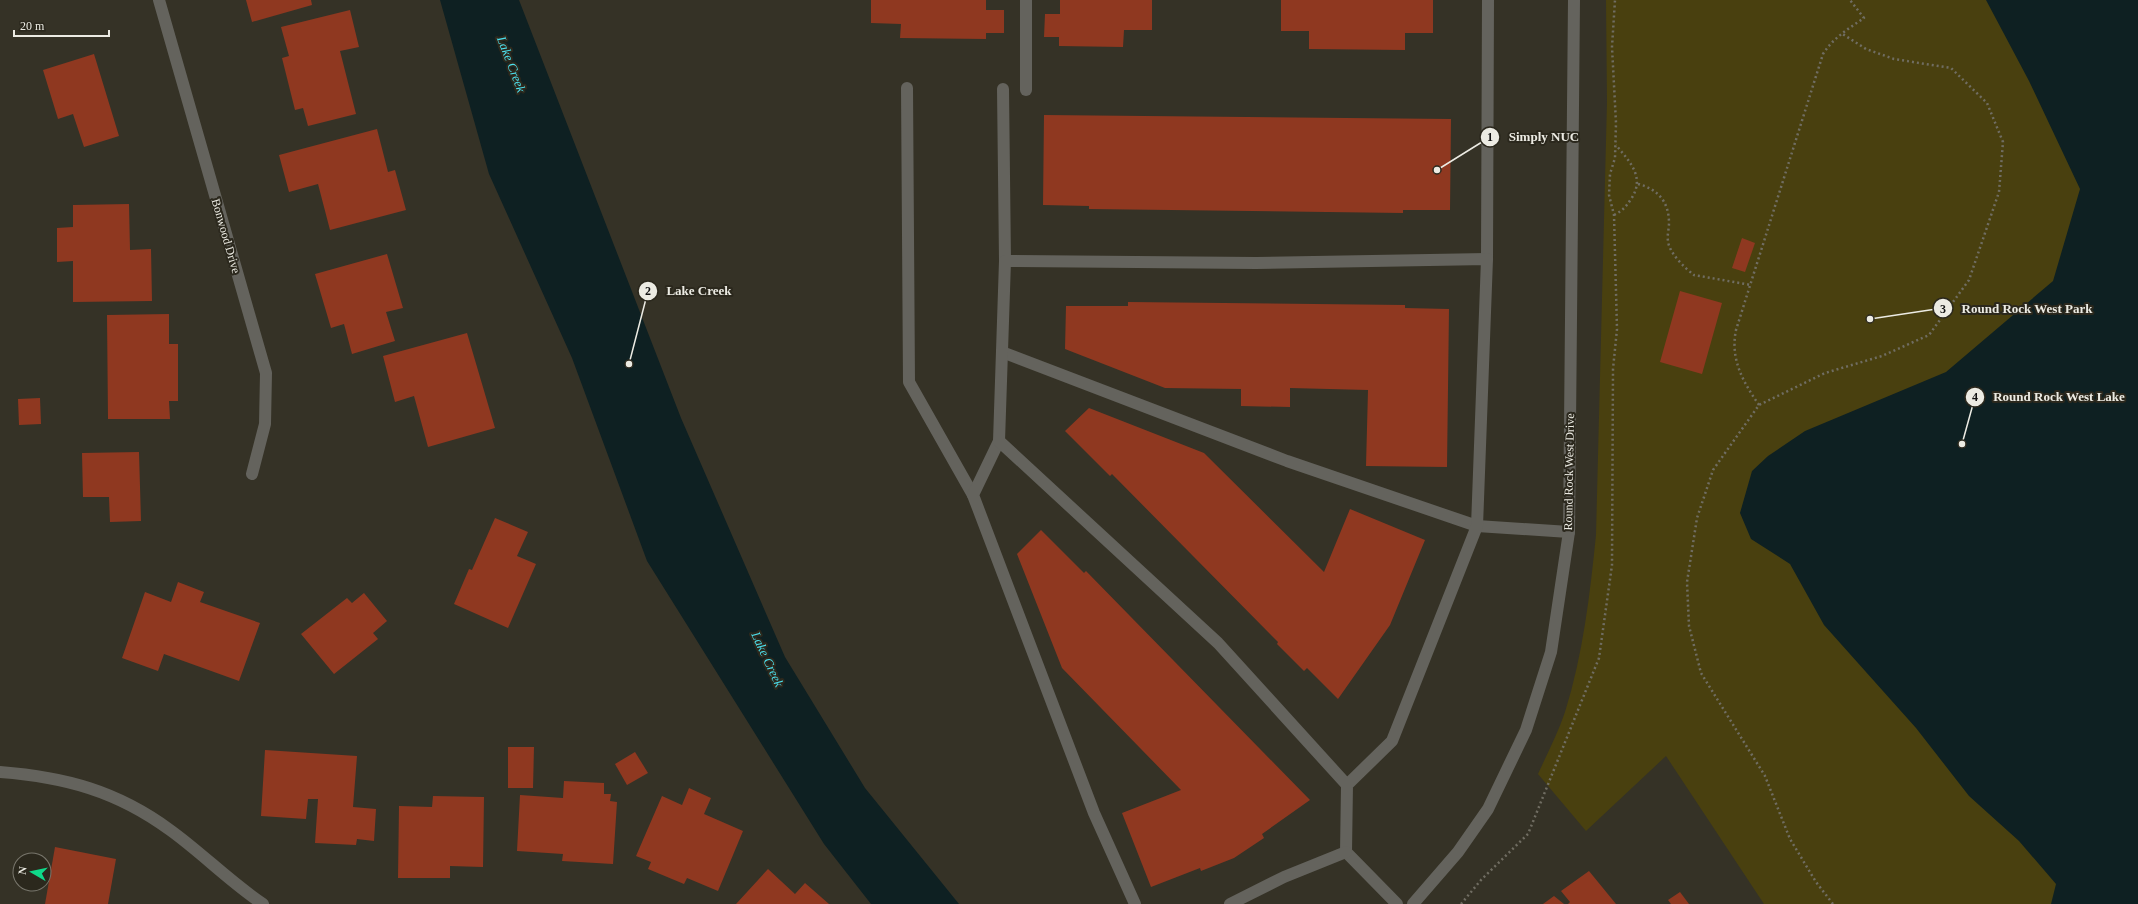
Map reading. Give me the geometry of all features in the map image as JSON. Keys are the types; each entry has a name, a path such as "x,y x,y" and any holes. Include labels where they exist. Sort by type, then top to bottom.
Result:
{"street":[{"name":"Bonwood Drive","path":"159,0 266,373 265,424 252,474"},
{"path":"1026,0 1026,90"},
{"path":"1347,785 1392,741 1477,526 1487,259 1488,0"},
{"name":"Round Rock West Drive","path":"1413,904 1458,852 1488,809 1526,730 1551,652 1569,532 1574,0"},
{"path":"907,88 909,382 973,495 1094,813 1134,904"},
{"path":"973,495 999,441 1005,261 1004,89"},
{"path":"1005,261 1256,263 1487,259"},
{"path":"1002,352 1287,460 1477,526 1569,532"},
{"path":"999,441 1218,643 1347,785 1346,852 1397,904"},
{"path":"0,772 41,775 110,795 152,818 171,831 243,890 263,904"},
{"path":"1230,904 1284,877 1346,852"}],"path":[{"path":"1759,405 1746,387 1740,373 1733,343 1823,54 1830,42 1864,18 1850,0"},
{"path":"1833,904 1816,882 1790,839 1765,776 1701,672 1689,626 1687,582 1696,518 1712,470 1759,405 1825,373 1882,356 1929,335 1969,280 1999,192 2003,142 1987,103 1951,68 1894,59 1866,49 1841,33"},
{"path":"1614,215 1623,210 1634,196 1638,184 1637,174 1633,165 1615,145"},
{"path":"1638,184 1655,190 1662,198 1669,210 1668,241 1670,248 1694,275 1751,285"}],"shaded area":[{"path":"1606,0 2138,0 2138,904 1764,904 1666,756 1586,831 1538,774 1556,736 1565,712 1577,669 1588,602 1596,535 1607,102"}],"water":[{"path":"440,0 519,0 681,418 785,657 865,788 959,904 871,904 824,844 647,561 572,358 489,174"},
{"path":"1986,0 2138,0 2138,904 2051,904 2056,884 2019,841 1969,796 1916,728 1824,625 1790,564 1751,539 1740,513 1752,471 1768,456 1805,431 1946,372 2053,281 2080,189 2029,81"}],"building":[{"path":"246,0 311,0 312,5 252,22"},
{"path":"871,0 986,0 986,10 1004,10 1004,33 986,33 986,39 900,38 901,24 871,23"},
{"path":"1060,0 1152,0 1152,30 1124,30 1123,47 1059,46 1059,37 1044,37 1045,14 1060,14"},
{"path":"1281,0 1433,0 1433,33 1405,33 1405,50 1309,49 1309,31 1281,31"},
{"path":"350,10 359,47 340,51 356,114 308,126 303,108 295,110 282,58 289,56 281,27"},
{"path":"94,54 119,136 84,147 73,114 58,119 43,70"},
{"path":"1044,115 1451,119 1450,210 1403,210 1403,213 1089,209 1089,206 1043,205"},
{"path":"377,129 388,172 395,170 406,210 330,230 318,184 289,192 279,155"},
{"path":"129,204 130,250 151,249 152,301 73,302 73,261 57,262 57,228 73,227 73,205"},
{"path":"1742,238 1755,243 1745,272 1732,268"},
{"path":"387,254 403,308 386,312 395,341 352,354 344,324 331,328 315,274"},
{"path":"1680,291 1722,303 1702,374 1660,362"},
{"path":"1128,302 1405,305 1405,308 1449,309 1447,467 1366,466 1368,390 1290,388 1290,407 1241,406 1241,389 1165,388 1065,349 1066,306 1128,306"},
{"path":"169,314 169,344 178,344 178,401 169,401 170,419 108,419 107,315"},
{"path":"467,333 495,428 428,447 414,396 395,402 383,356"},
{"path":"40,398 41,424 19,425 18,399"},
{"path":"1089,408 1204,453 1324,572 1350,509 1425,540 1390,625 1338,699 1307,668 1304,671 1277,644 1278,642 1112,474 1110,476 1065,431"},
{"path":"139,452 141,521 110,522 109,497 83,497 82,453"},
{"path":"495,518 528,532 517,556 536,564 508,628 454,604 469,569 472,570"},
{"path":"1041,530 1084,573 1086,571 1310,800 1262,834 1264,838 1234,858 1201,871 1200,868 1151,887 1122,813 1181,790 1062,668 1017,554"},
{"path":"178,582 204,592 200,602 260,623 239,681 164,654 158,671 122,658 145,592 171,602"},
{"path":"364,593 387,621 373,633 378,639 334,674 301,634 347,598 352,603"},
{"path":"508,747 534,747 533,788 508,788"},
{"path":"265,750 357,756 353,807 376,809 374,841 357,839 356,845 315,843 318,799 308,799 306,819 261,816"},
{"path":"635,752 648,773 627,785 615,764"},
{"path":"564,781 604,783 604,794 611,794 610,801 617,802 613,864 562,861 563,854 517,851 520,795 563,798"},
{"path":"689,788 711,798 704,814 743,831 718,891 687,878 684,884 648,869 651,862 636,856 662,796 682,805"},
{"path":"433,796 484,797 483,867 450,866 450,878 398,878 399,806 432,807"},
{"path":"55,847 116,859 108,904 45,904 47,892 52,892 52,864"},
{"path":"768,869 795,894 805,883 829,904 736,904"},
{"path":"1589,871 1616,904 1568,904 1570,902 1561,891"},
{"path":"1680,892 1689,904 1671,904 1668,900"},
{"path":"1554,896 1564,904 1543,904"}],"place":[{"name":"Simply NUC","path":"1437,170"},
{"name":"Round Rock West Park","path":"1870,319"},
{"name":"Lake Creek","path":"629,364"},
{"name":"Round Rock West Lake","path":"1962,444"}]}
